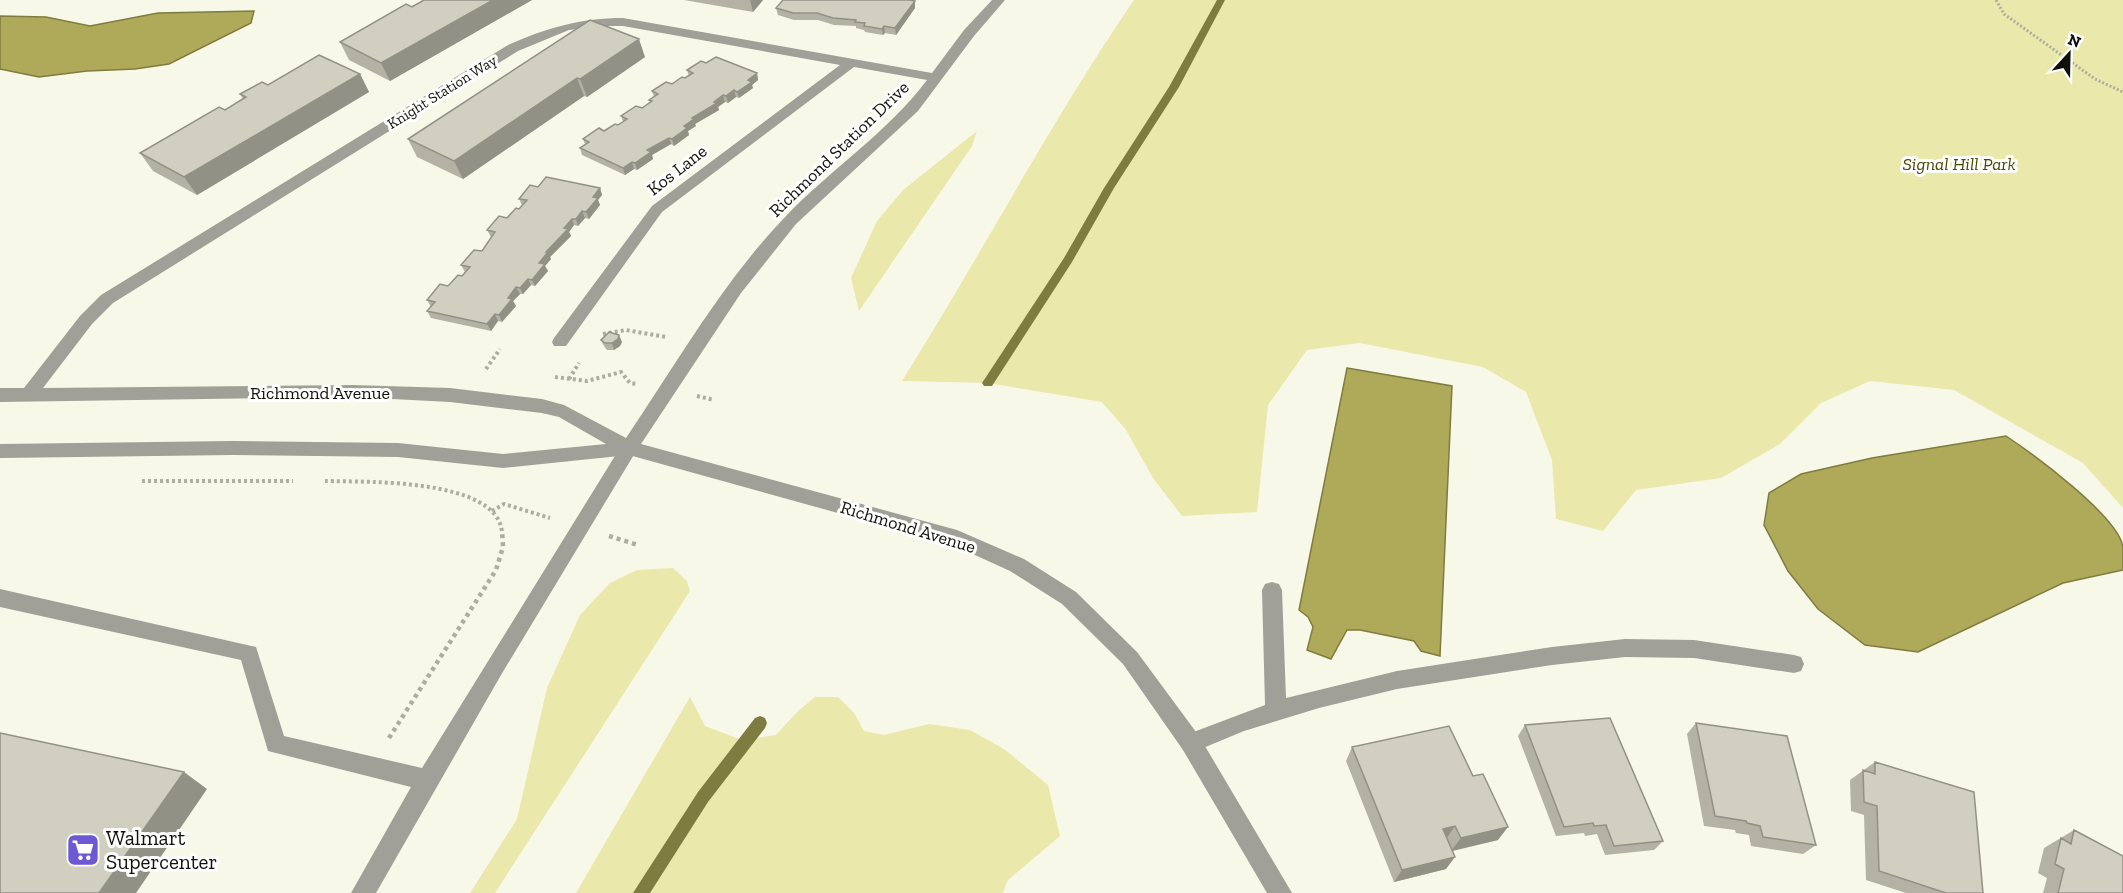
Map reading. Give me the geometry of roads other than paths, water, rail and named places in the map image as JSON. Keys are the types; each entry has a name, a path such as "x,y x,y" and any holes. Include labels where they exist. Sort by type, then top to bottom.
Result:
{"street":[{"name":"Richmond Station Drive","path":"363,893 427,780 568,544 735,289 791,220 913,108 969,33 999,0"},
{"name":"Knight Station Way","path":"29,394 86,320 107,298 513,48 554,29 597,21 623,22 937,78"},
{"name":"Kos Lane","path":"560,342 657,209 851,63"},
{"name":"Richmond Avenue","path":"0,394 353,391 450,395 542,406 564,412 629,448 957,538 1017,565 1070,598 1130,658 1191,743 1280,893"},
{"name":"Richmond Avenue","path":"0,451 233,448 398,450 503,461 629,448"},
{"path":"1272,590 1276,711"},
{"path":"0,598 249,652 276,744 427,780"},
{"path":"1191,743 1241,722 1319,698 1397,680 1552,656 1625,648 1694,649 1794,664"}],"waterway":[{"path":"988,383 1174,87 1221,0"},
{"path":"641,893 703,797 760,723"}],"place":[{"name":"Walmart Supercenter","path":"83,850"}],"park label":[{"name":"Signal Hill Park","path":"1959,164"}]}
